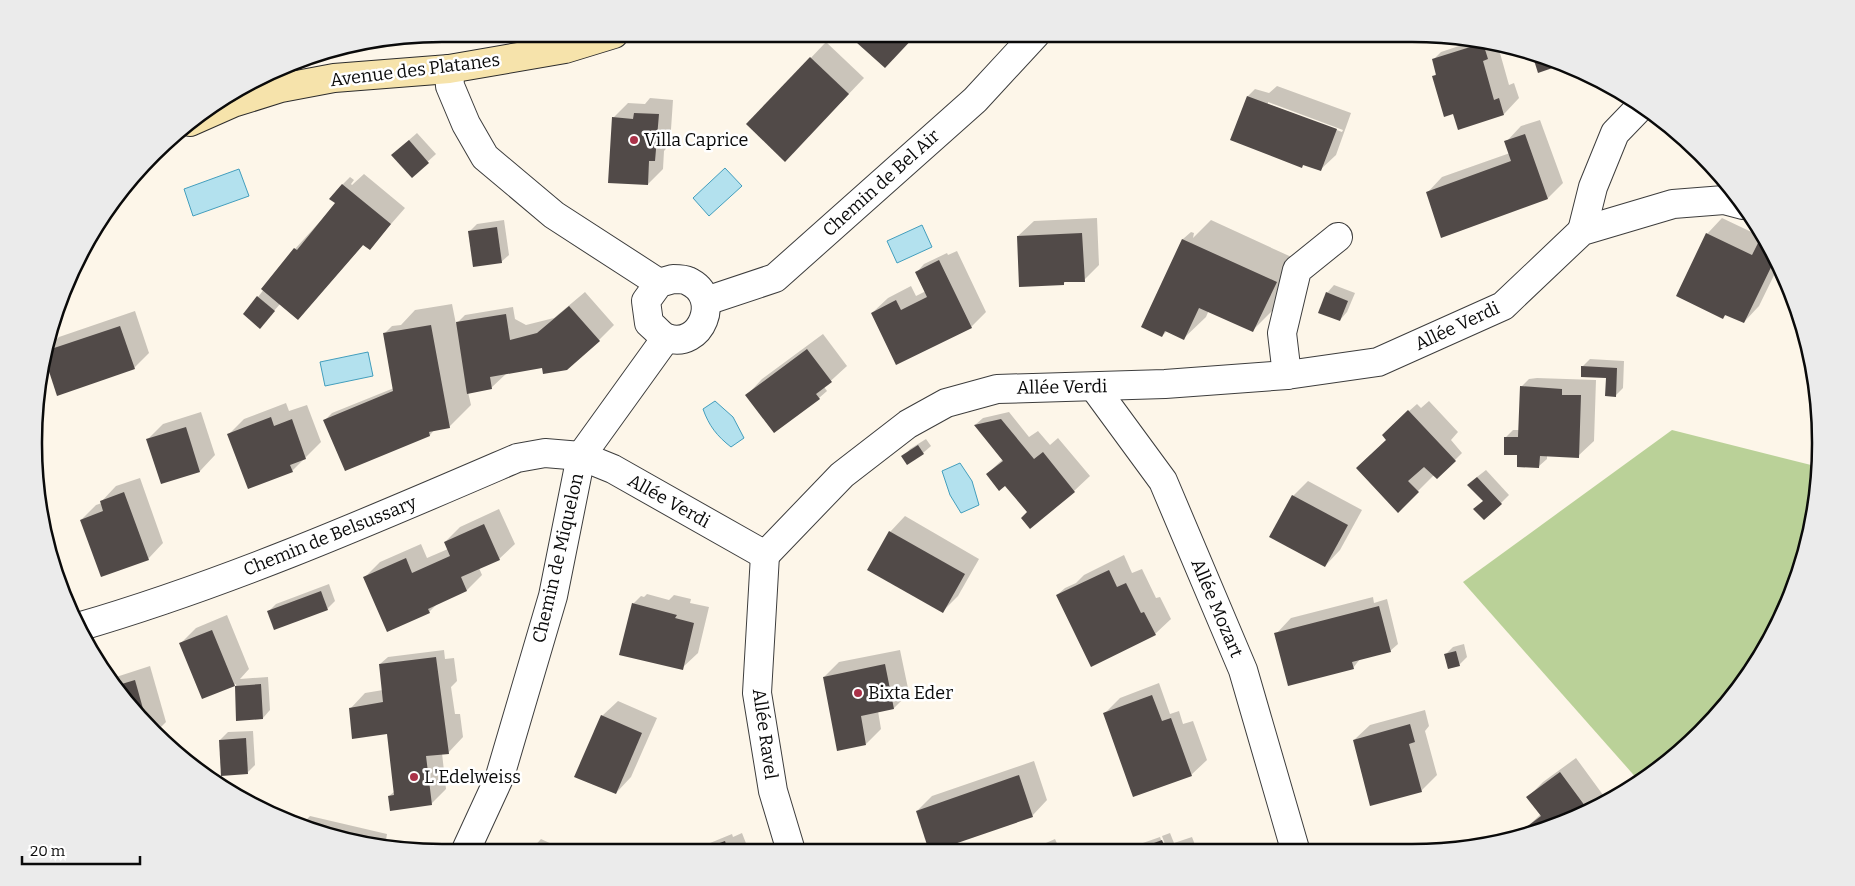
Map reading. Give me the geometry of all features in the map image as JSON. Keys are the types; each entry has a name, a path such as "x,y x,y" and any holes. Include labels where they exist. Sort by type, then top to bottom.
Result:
{"street":[{"name":"Avenue des Platanes","path":"228,105 281,88 334,78 449,69 565,49 588,42"},
{"name":"Chemin de Bel Air","path":"706,301 775,278 975,100 1029,42"},
{"path":"449,69 450,86 462,116 485,157 554,215 659,284"},
{"path":"1582,231 1593,187 1615,133 1636,111"},
{"name":"Allée Verdi","path":"581,456 613,469 765,555 842,475 908,424 946,403 997,389 1094,387 1287,375 1378,362 1503,306 1582,231 1673,204 1724,200 1732,202"},
{"path":"1287,375 1282,333 1297,270 1338,237"},
{"path":"673,279 687,280 699,288 706,301 706,318 697,332 682,339 666,338 649,323 646,301 659,284 673,279"},
{"name":"Chemin de Miquelon","path":"469,844 500,776 550,606 581,456 666,338"},
{"name":"Allée Mozart","path":"1094,387 1163,481 1243,670 1294,844"},
{"name":"Chemin de Belsussary","path":"86,625 126,613 254,568 517,458 545,453 581,456"},
{"name":"Allée Ravel","path":"765,555 757,693 773,791 789,844"}],"green space":[{"path":"1672,430 1812,465 1805,521 1799,547 1782,596 1759,643 1730,687 1713,707 1676,744 1635,776 1463,582"}],"water":[{"path":"725,168 742,186 709,216 693,198"},
{"path":"239,169 249,196 193,216 184,189"},
{"path":"922,225 932,247 897,263 887,241"},
{"path":"368,352 373,376 325,386 320,362"},
{"path":"715,401 733,417 744,438 731,447 714,430 703,409"},
{"path":"960,463 972,481 979,505 961,513 950,495 942,471"}],"building":[{"path":"856,42 909,42 885,68"},
{"path":"1470,47 1485,49 1488,59 1483,61 1494,100 1499,98 1504,115 1458,130 1453,114 1444,117 1432,76 1436,75 1432,59"},
{"path":"810,57 849,94 785,162 746,124"},
{"path":"1535,62 1552,68 1538,73"},
{"path":"1247,96 1337,129 1321,171 1303,165 1302,168 1230,140"},
{"name":"Villa Caprice","path":"634,113 659,114 655,161 649,161 648,185 608,183 612,117 633,119"},
{"path":"1525,134 1548,199 1441,238 1426,192 1511,161 1504,141"},
{"path":"409,140 429,163 412,178 391,155"},
{"path":"342,184 391,224 370,250 363,245 298,320 261,289 294,248 297,250 335,203 329,199"},
{"path":"497,227 502,263 473,267 468,231"},
{"path":"1082,233 1085,282 1064,282 1064,285 1019,287 1017,236"},
{"path":"1706,233 1752,255 1758,242 1771,267 1744,323 1725,315 1723,319 1676,296"},
{"path":"1182,239 1277,282 1253,332 1199,308 1184,340 1165,331 1162,337 1141,327"},
{"path":"939,260 972,328 896,365 871,313 896,300 901,310 927,297 915,272"},
{"path":"1326,292 1348,301 1340,321 1318,313"},
{"path":"257,296 275,311 260,329 243,314"},
{"path":"569,306 600,341 567,370 543,374 542,368 490,377 492,389 467,394 456,322 506,314 510,340 537,333"},
{"path":"431,325 450,428 429,432 430,436 345,471 323,420 393,391 383,333"},
{"path":"120,326 135,369 57,396 49,371 54,348"},
{"path":"807,349 832,382 816,394 820,399 774,433 745,395"},
{"path":"1581,366 1617,368 1616,397 1605,396 1606,378 1581,377"},
{"path":"1520,386 1562,389 1562,395 1581,395 1579,458 1540,456 1539,468 1517,467 1517,455 1504,455 1504,437 1518,437"},
{"path":"1408,410 1456,461 1437,479 1424,467 1408,481 1419,492 1398,513 1356,468 1386,440 1382,435"},
{"path":"271,417 274,426 292,419 306,459 290,465 293,472 248,489 227,434"},
{"path":"1001,419 1034,459 1043,452 1075,492 1030,529 1021,518 1027,512 1005,486 999,491 986,474 1003,461 974,425"},
{"path":"186,427 200,472 161,484 146,439"},
{"path":"918,445 924,454 907,465 901,456"},
{"path":"1477,477 1502,504 1484,520 1473,509 1483,501 1467,485"},
{"path":"124,492 149,560 101,577 80,520 103,511 100,501"},
{"path":"1292,495 1348,525 1325,567 1269,537"},
{"path":"484,524 500,560 461,577 467,591 428,609 430,613 387,632 363,577 406,558 412,573 450,556 444,542"},
{"path":"889,531 965,574 943,613 867,570"},
{"path":"1109,570 1117,587 1126,583 1141,613 1144,612 1156,635 1091,667 1056,595"},
{"path":"321,591 328,610 274,630 267,611"},
{"path":"632,603 677,615 675,618 694,623 683,670 619,655"},
{"path":"1379,606 1391,652 1352,662 1354,669 1288,686 1274,633"},
{"path":"212,630 235,686 202,699 179,643"},
{"path":"1456,651 1460,666 1448,669 1444,654"},
{"path":"436,657 449,754 426,756 432,805 390,811 388,796 394,795 387,734 352,739 349,708 383,702 379,664"},
{"name":"Bixta Eder","path":"885,664 894,709 861,716 866,745 837,751 823,677"},
{"path":"135,680 143,708 125,687 123,684"},
{"path":"261,684 263,719 236,721 235,686"},
{"path":"1152,695 1162,721 1171,718 1192,776 1133,797 1103,713"},
{"path":"601,715 642,733 616,794 574,777"},
{"path":"1410,724 1415,742 1409,744 1422,792 1370,806 1353,740"},
{"path":"246,738 248,774 221,776 219,740"},
{"path":"1560,772 1584,804 1527,826 1541,816 1526,797"},
{"path":"1019,775 1033,817 954,844 927,844 916,811"},
{"path":"1162,840 1164,844 1151,844"}],"place":[{"name":"Villa Caprice","path":"634,140"},
{"name":"Bixta Eder","path":"858,693"},
{"name":"L'Edelweiss","path":"414,777"}]}
